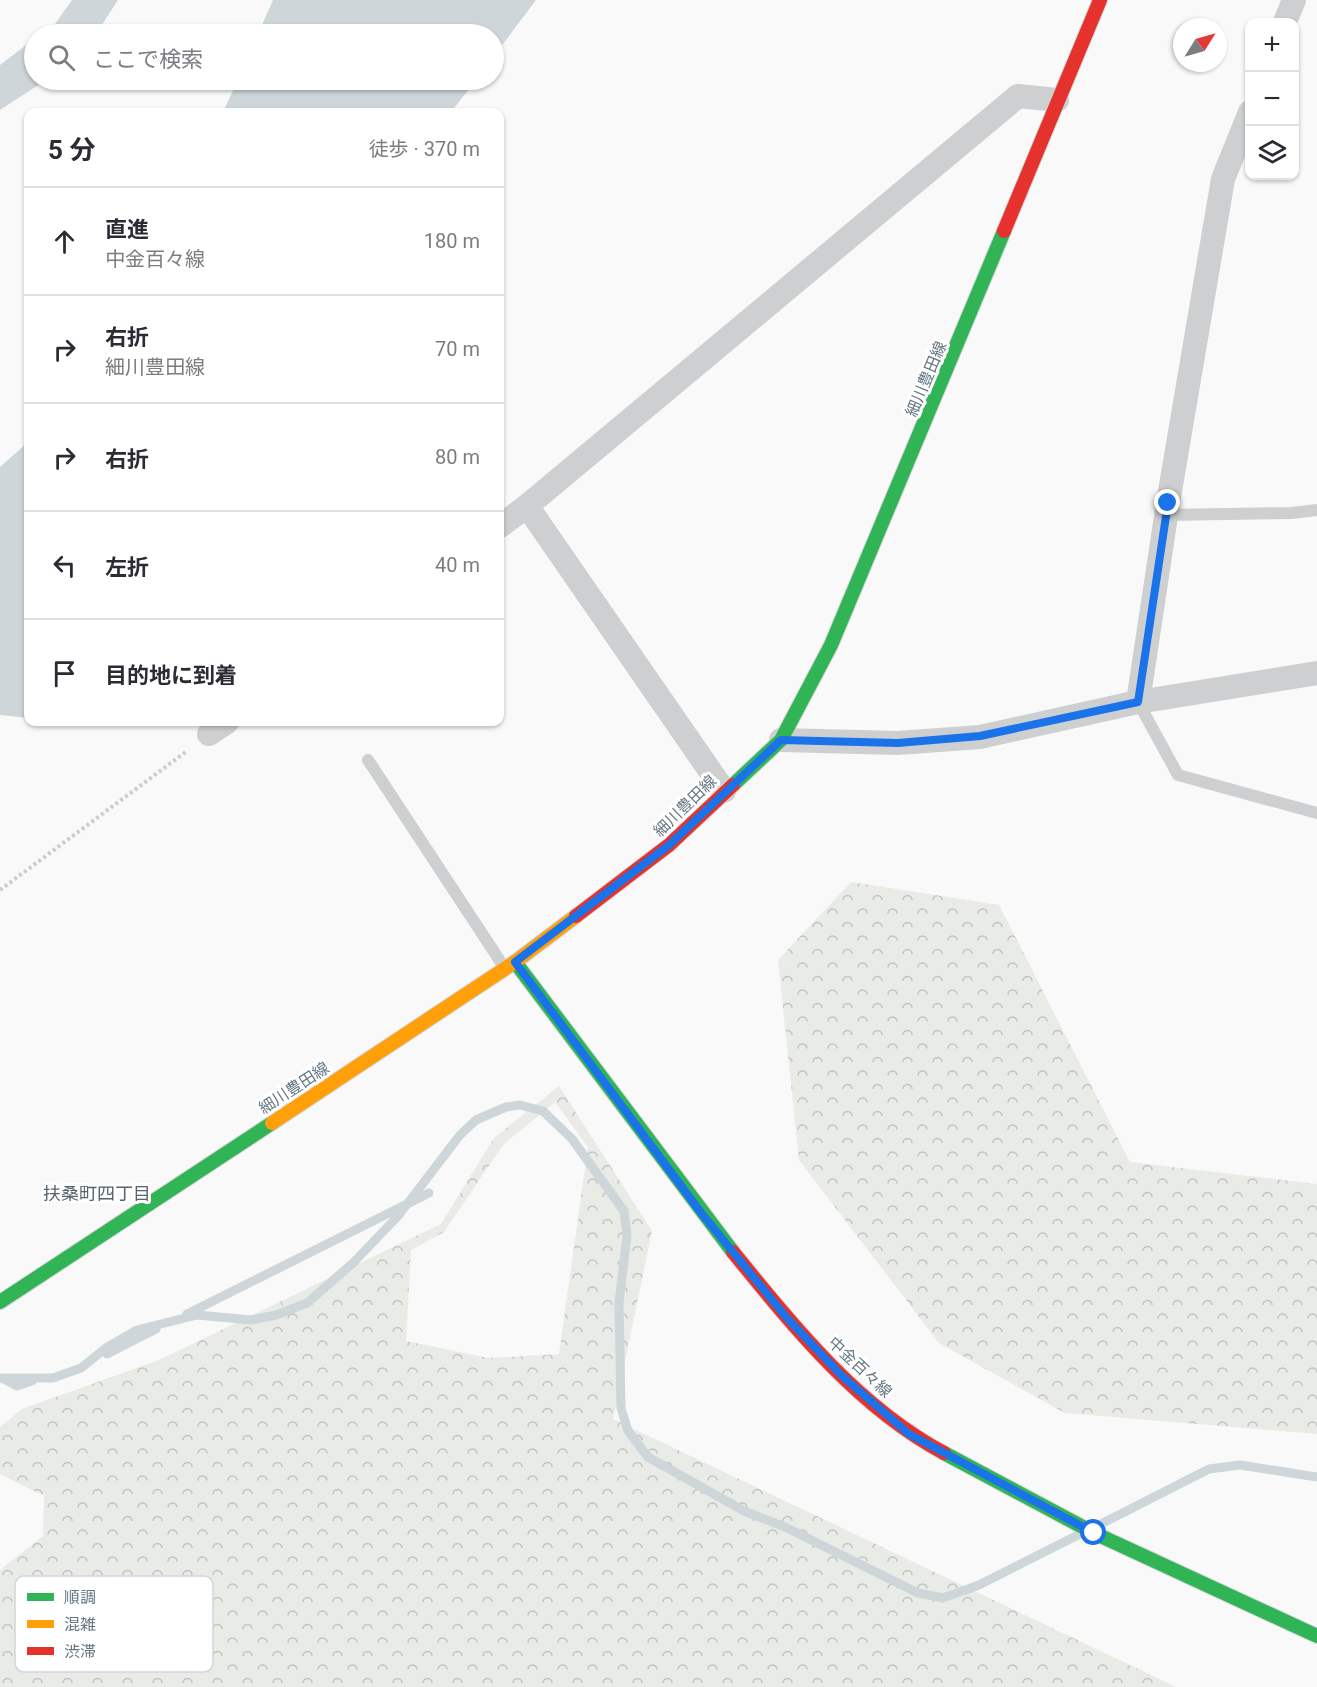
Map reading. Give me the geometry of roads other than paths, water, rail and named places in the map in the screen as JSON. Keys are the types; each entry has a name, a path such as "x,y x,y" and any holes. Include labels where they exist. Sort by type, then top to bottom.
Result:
{"main road":[{"name":"細川豊田線","path":"0,1302 510,965 669,845 781,740 831,645 867,562 1100,0"},
{"name":"中金百々線","path":"510,965 702,1214 786,1317 842,1376 909,1434 1094,1533 1317,1636"}],"street":[{"path":"1287,18 1294,0"},
{"path":"504,523 1018,96 1058,100"},
{"path":"1138,702 1166,515 1223,179 1245,124"},
{"path":"527,506 724,791"},
{"path":"781,740 898,743 980,736 1138,702 1317,673"}],"lane":[{"path":"1166,515 1292,513 1317,510"},
{"path":"1138,702 1178,775 1317,813"},
{"path":"368,760 510,965"}],"waterway":[{"path":"0,1378 53,1378 81,1368 106,1348 137,1330 197,1315 251,1320 276,1315 307,1303 353,1263 398,1216 460,1135 476,1120 506,1107 520,1105 543,1111 572,1139 624,1211 627,1235 619,1303 621,1408 628,1431 648,1457 744,1511 785,1527 918,1593 943,1598 979,1585 1080,1534"},
{"path":"187,1314 429,1193"},
{"path":"107,1354 156,1329"},
{"path":"4,1379 17,1386 32,1381"},
{"path":"1097,1526 1209,1469 1240,1465 1317,1477"}],"district":[{"name":"扶桑町四丁目","path":"97,1193"}]}
